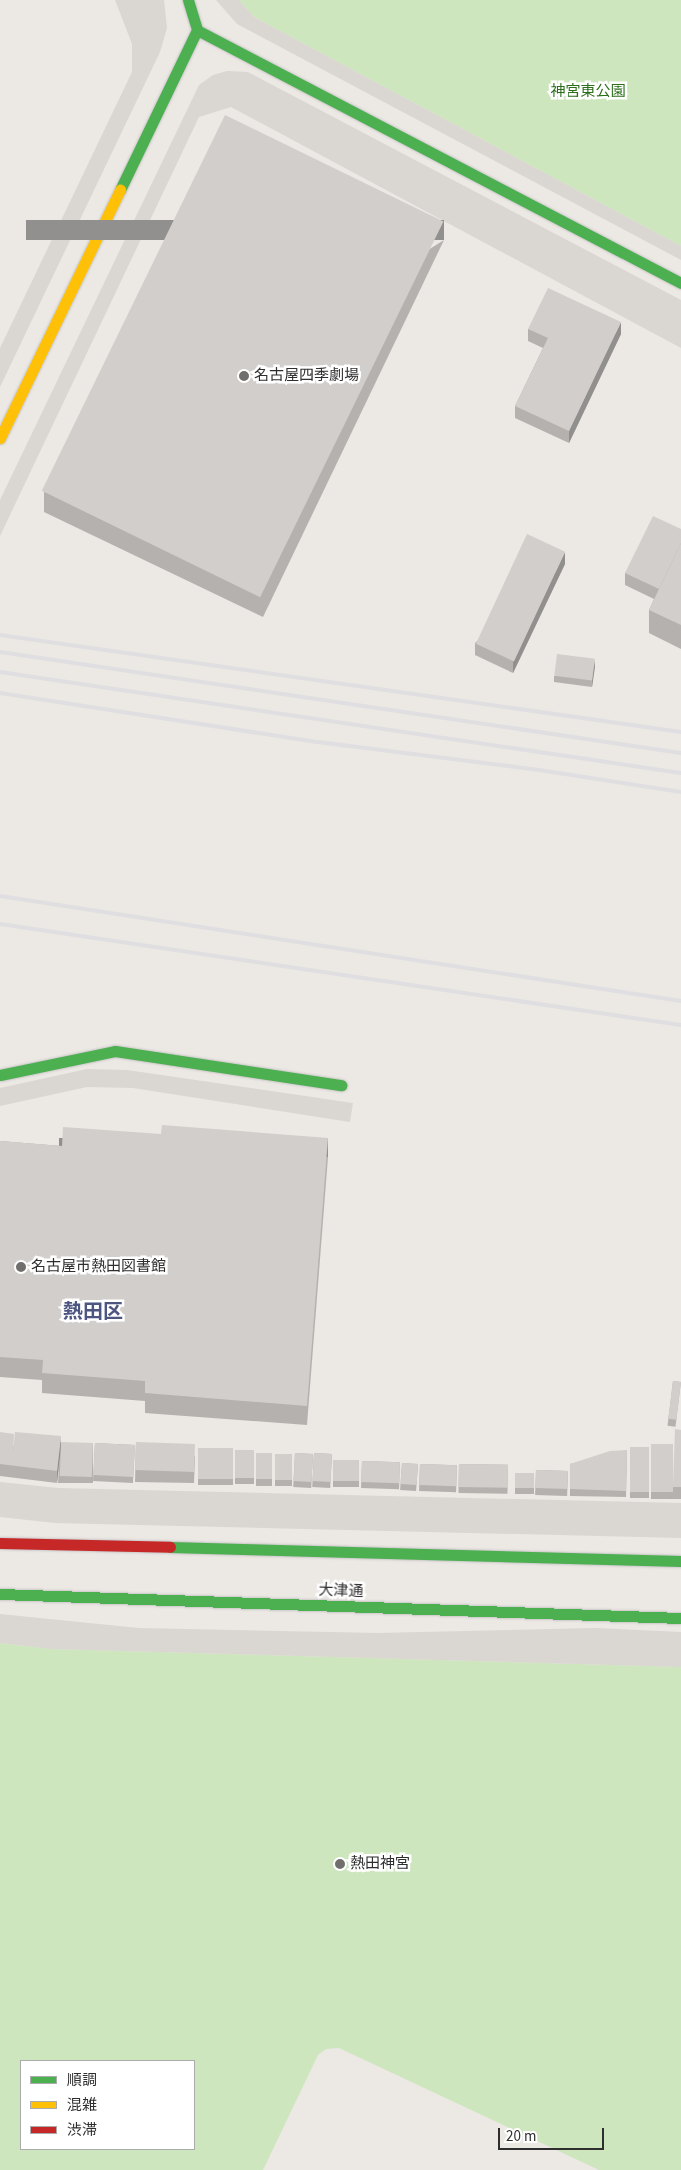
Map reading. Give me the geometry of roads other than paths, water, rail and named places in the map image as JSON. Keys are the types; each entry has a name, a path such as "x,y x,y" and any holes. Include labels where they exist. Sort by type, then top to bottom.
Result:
{"street":[{"path":"188,0 198,30 681,282"},
{"path":"0,438 198,30"},
{"path":"0,1075 115,1051 341,1085"},
{"path":"0,1542 681,1561"},
{"name":"大津通","path":"0,1594 681,1618"}],"railway":[{"path":"0,635 681,732"},
{"path":"0,652 681,753"},
{"path":"0,672 681,773"},
{"path":"0,693 318,742 539,770 681,792"},
{"path":"0,896 681,1001"},
{"path":"0,924 681,1025"}],"place":[{"name":"名古屋四季劇場","path":"244,376"},
{"name":"名古屋市熱田図書館","path":"21,1267"},
{"name":"熱田神宮","path":"340,1864"}],"district":[{"name":"熱田区","path":"93,1312"}],"park label":[{"name":"神宮東公園","path":"588,92"}]}
